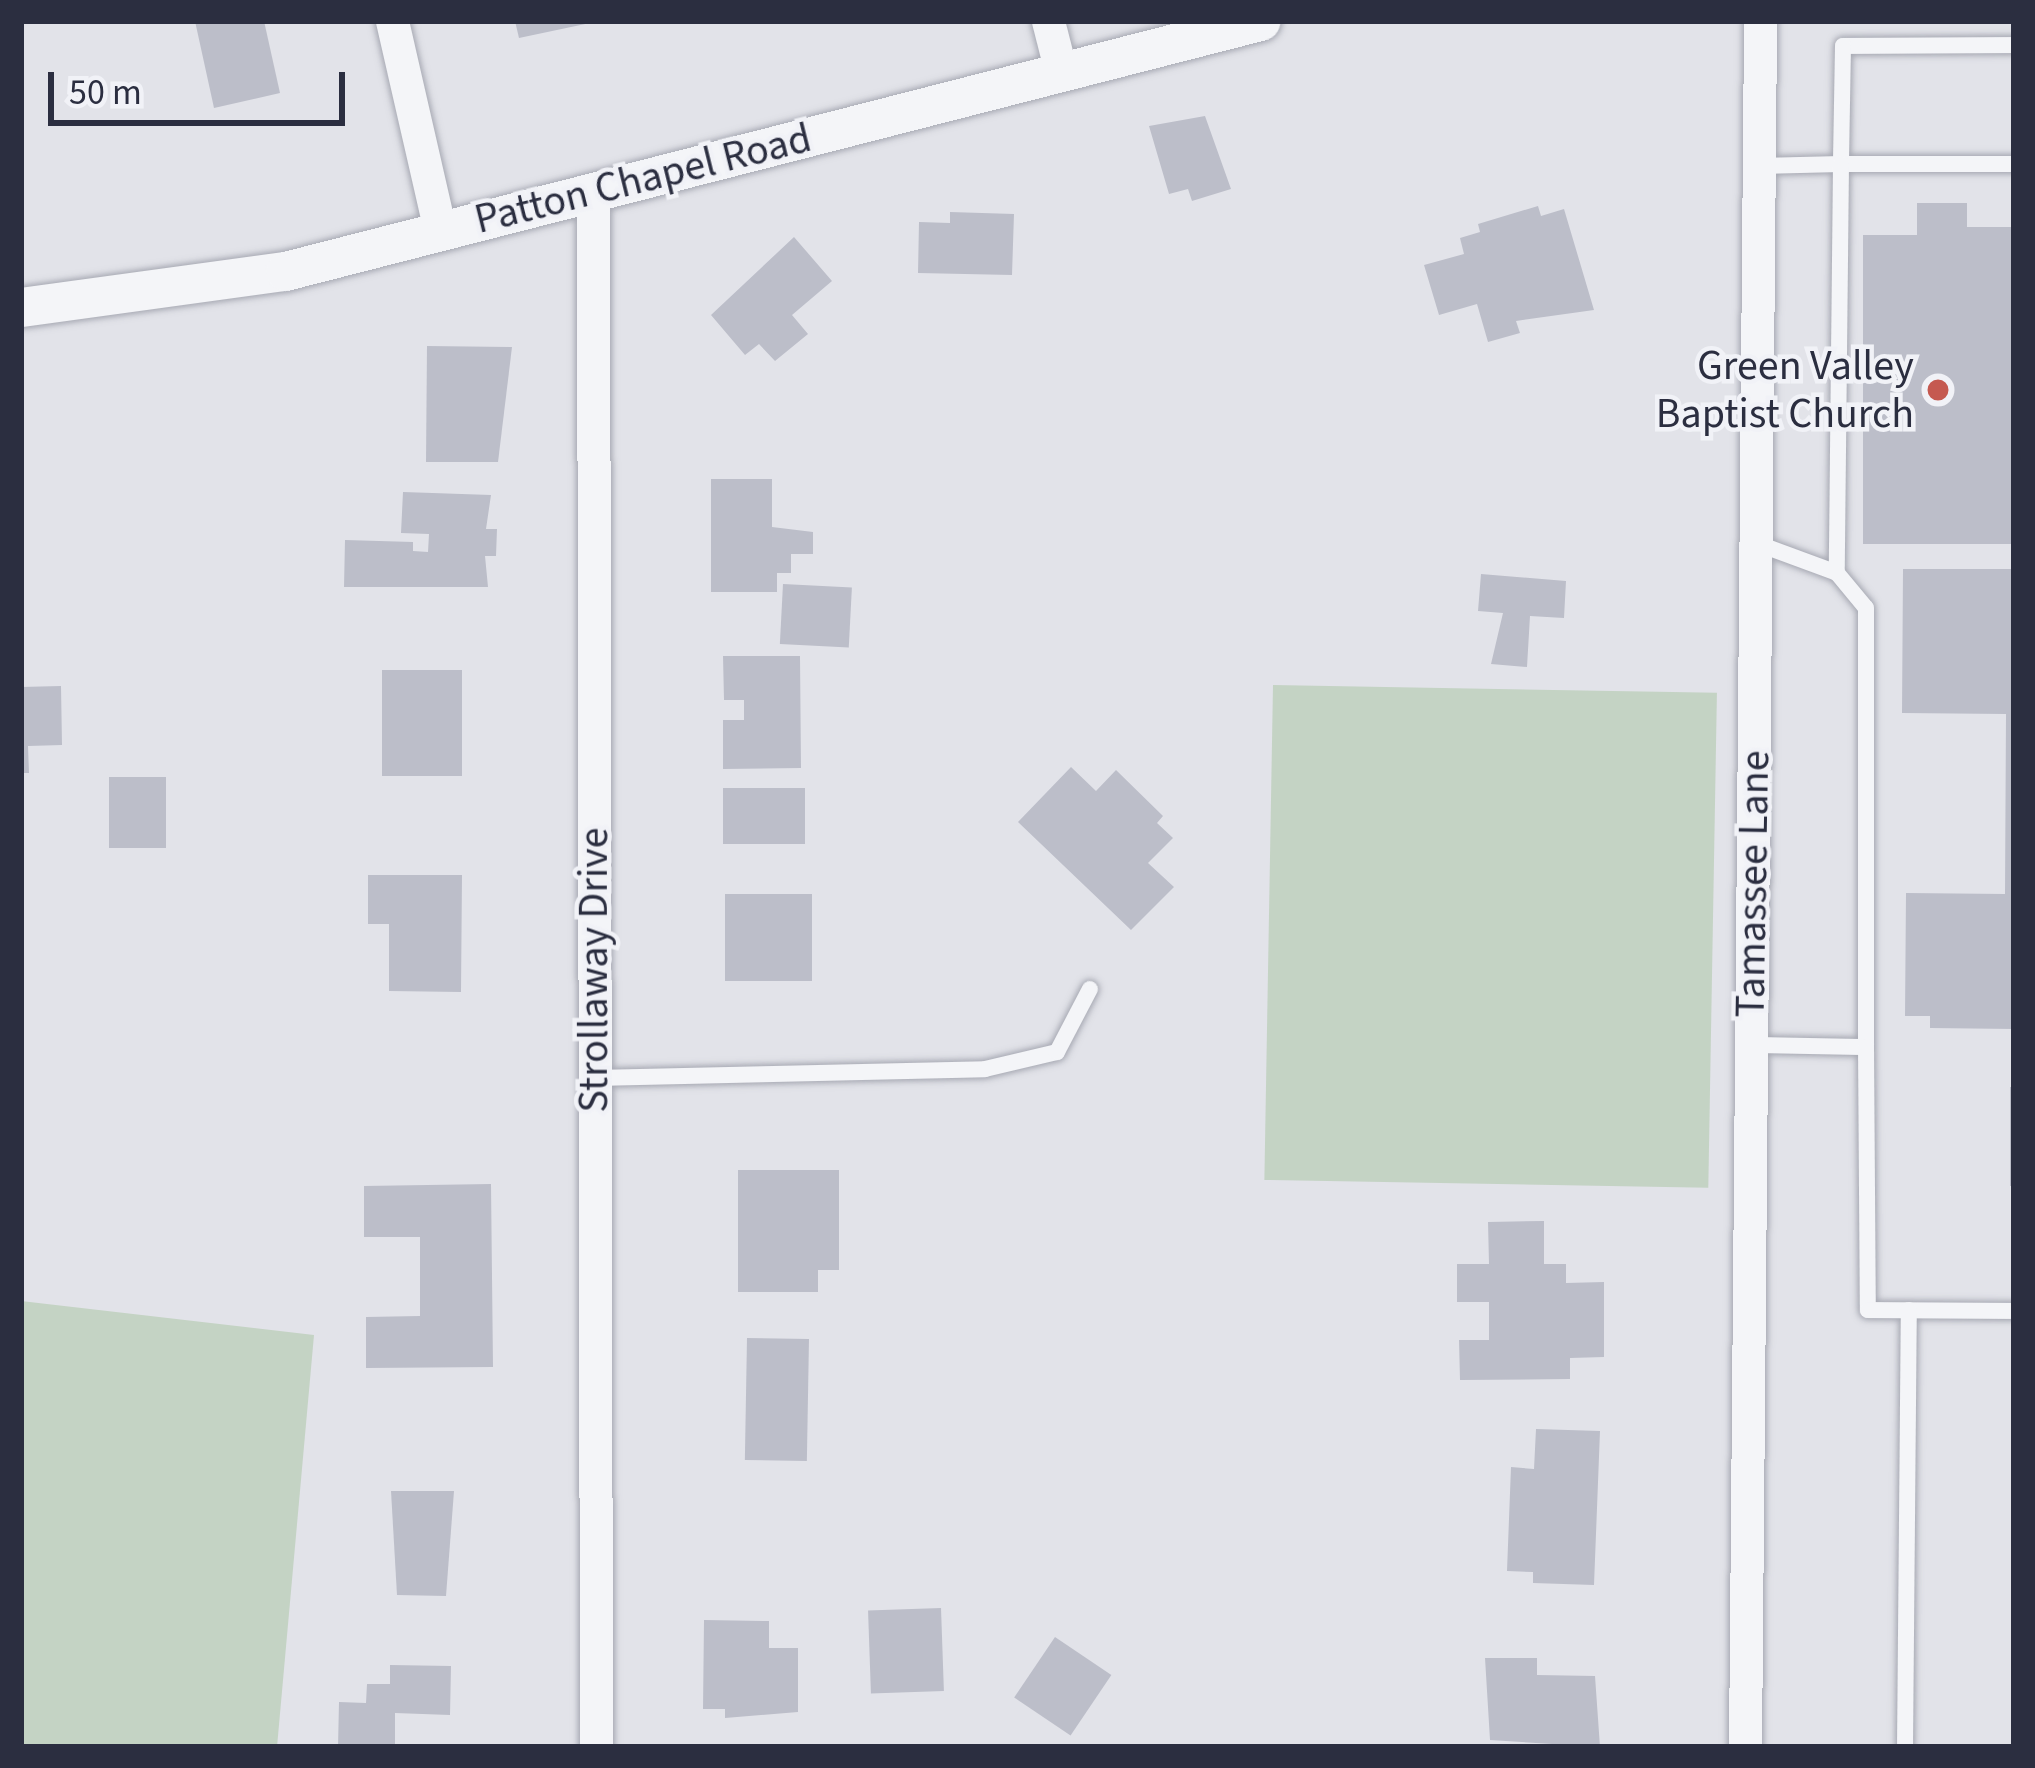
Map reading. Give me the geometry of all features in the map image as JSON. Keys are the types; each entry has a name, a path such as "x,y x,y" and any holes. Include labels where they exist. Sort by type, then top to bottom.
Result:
{"street":[{"path":"392,21 440,231"},
{"path":"1048,21 1060,68"},
{"name":"Patton Chapel Road","path":"21,307 285,272 1060,68 1260,21"},
{"name":"Tamassee Lane","path":"1745,1747 1760,21"},
{"name":"Strollaway Drive","path":"593,192 596,1747"}],"lane":[{"path":"1837,573 1843,46 2014,45"},
{"path":"1759,166 2014,164"},
{"path":"1756,543 1837,573 1866,608 1868,1310 2014,1311"},
{"path":"595,1078 985,1069 1057,1052 1090,989"},
{"path":"1752,1045 1866,1047"},
{"path":"1905,1747 1909,1310"}],"green space":[{"path":"1273,685 1717,693 1708,1188 1264,1180"},
{"path":"21,1301 314,1335 277,1747 21,1747"}],"building":[{"path":"195,21 264,21 280,93 214,108"},
{"path":"515,21 590,21 590,23 519,38"},
{"path":"1205,116 1231,189 1192,201 1188,189 1169,194 1149,126"},
{"name":"Green Valley Baptist Church","path":"1917,203 1967,203 1967,227 2014,227 2014,544 1863,544 1863,235 1917,235"},
{"path":"1538,206 1541,216 1564,209 1594,310 1516,321 1520,333 1488,342 1477,304 1439,315 1424,265 1464,254 1460,238 1480,232 1478,224"},
{"path":"950,212 1014,214 1012,275 918,273 919,222 950,223"},
{"path":"794,237 832,281 792,315 808,334 775,361 759,344 745,355 711,315"},
{"path":"427,346 512,347 498,462 426,462"},
{"path":"711,479 772,479 772,527 813,532 813,554 791,554 791,573 777,573 777,592 711,592"},
{"path":"403,492 491,495 486,529 497,529 496,556 485,556 488,587 344,587 345,540 413,542 413,551 428,552 429,534 401,533"},
{"path":"1903,569 2014,569 2014,1029 1930,1028 1930,1016 1905,1016 1906,893 2005,894 2006,714 1902,713"},
{"path":"1481,574 1566,581 1564,618 1530,616 1527,667 1491,664 1503,613 1478,611"},
{"path":"783,584 852,588 849,648 780,644"},
{"path":"723,656 800,656 801,768 723,769 723,720 744,720 744,700 724,700"},
{"path":"382,670 462,670 462,776 382,776"},
{"path":"61,686 62,745 28,746 29,773 21,773 21,687"},
{"path":"1071,767 1096,791 1116,770 1163,816 1157,823 1173,838 1148,863 1174,887 1131,930 1018,822"},
{"path":"109,777 166,777 166,848 109,848"},
{"path":"723,788 805,788 805,844 723,844"},
{"path":"368,875 462,875 461,992 389,991 389,924 368,924"},
{"path":"725,894 812,894 812,981 725,981"},
{"path":"2010,1087 2014,1087 2014,1186 2010,1186"},
{"path":"738,1170 839,1170 839,1270 818,1270 818,1292 738,1292"},
{"path":"491,1184 493,1367 366,1368 366,1317 420,1316 420,1237 364,1237 364,1186"},
{"path":"1544,1221 1544,1264 1566,1264 1566,1283 1604,1282 1604,1357 1570,1358 1570,1379 1460,1380 1459,1340 1489,1340 1489,1302 1457,1302 1457,1264 1489,1264 1488,1222"},
{"path":"747,1338 809,1339 807,1461 745,1460"},
{"path":"1536,1429 1600,1431 1594,1585 1533,1583 1533,1572 1507,1571 1511,1467 1534,1469"},
{"path":"391,1491 454,1491 446,1596 397,1595"},
{"path":"941,1608 944,1691 871,1693 868,1611"},
{"path":"704,1620 769,1621 769,1648 798,1648 798,1712 725,1718 725,1709 703,1709"},
{"path":"1055,1637 1111,1675 1071,1736 1014,1698"},
{"path":"1485,1658 1537,1658 1537,1675 1595,1676 1600,1747 1490,1740"},
{"path":"390,1665 451,1666 450,1715 395,1713 395,1747 338,1747 339,1702 366,1703 367,1684 390,1684"}],"place":[{"name":"Green Valley Baptist Church","path":"1938,390"}]}
